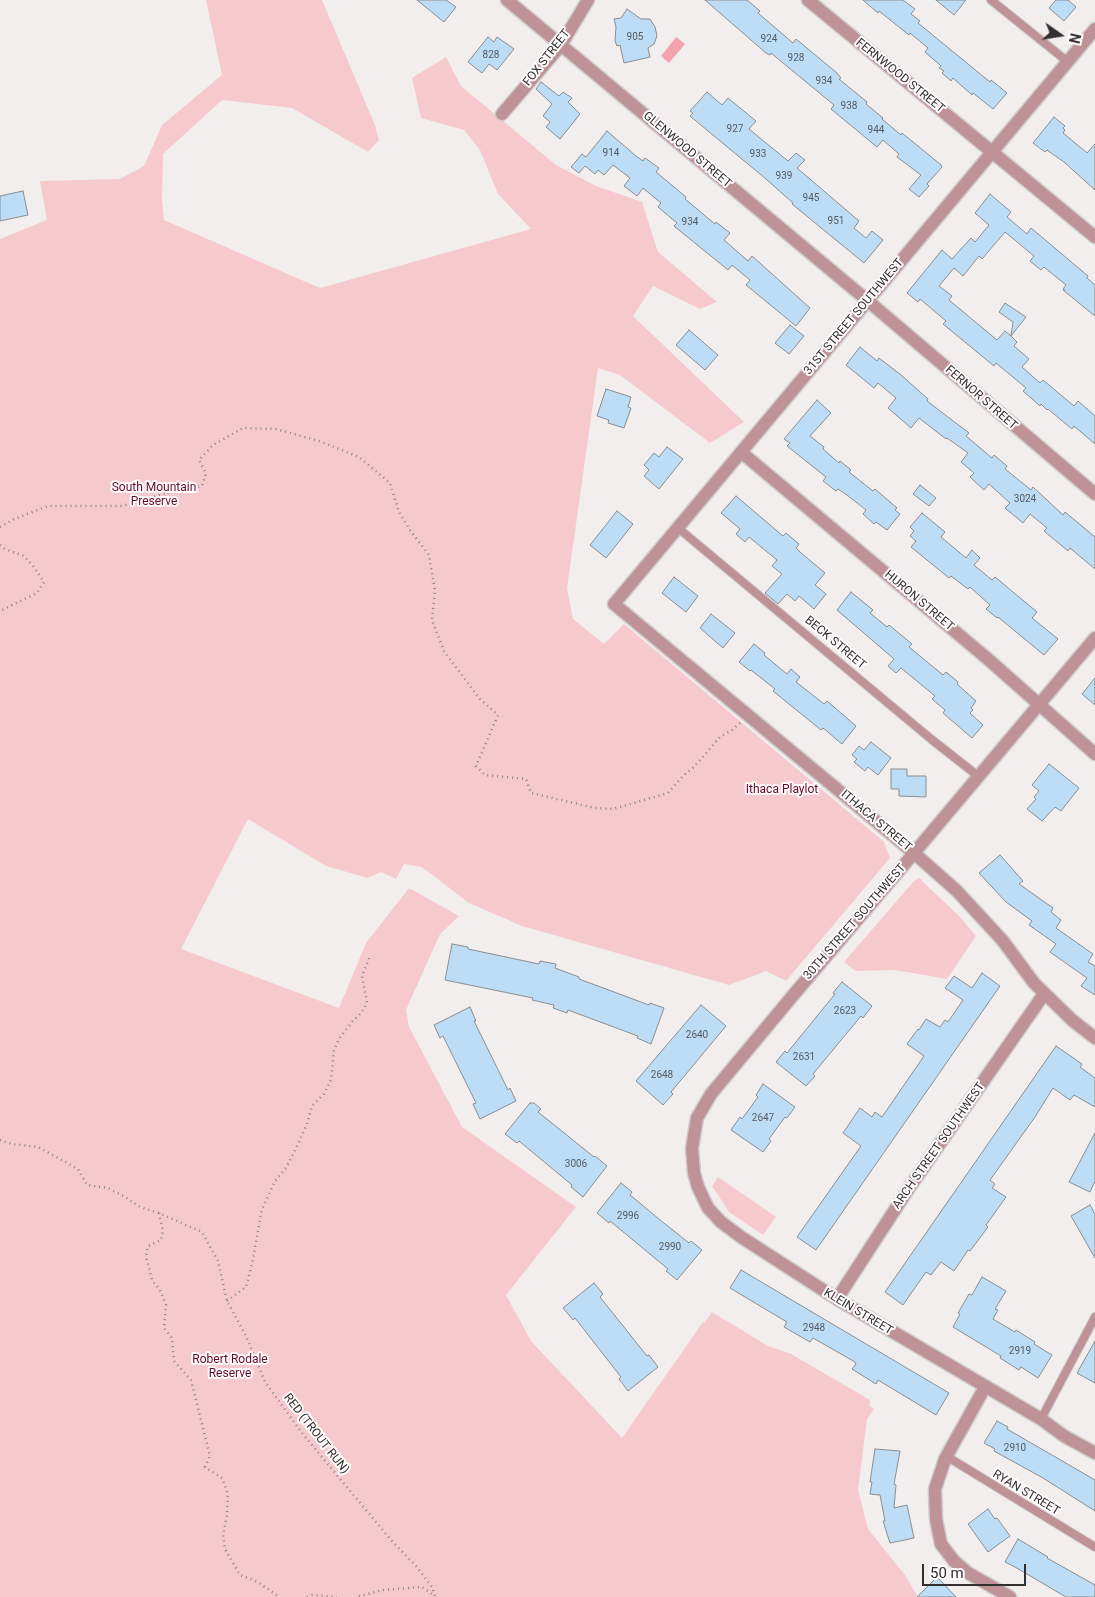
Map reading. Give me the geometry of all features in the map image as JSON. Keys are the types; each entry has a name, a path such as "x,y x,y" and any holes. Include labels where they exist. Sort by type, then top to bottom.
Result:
{"street":[{"name":"GLENWOOD STREET","path":"507,0 868,301"},
{"name":"FOX STREET","path":"502,114 561,45 588,0"},
{"name":"FERNWOOD STREET","path":"808,0 1095,237"},
{"name":"31ST STREET SOUTHWEST","path":"614,604 1095,29"},
{"name":"FERNOR STREET","path":"868,301 1095,494"},
{"name":"HURON STREET","path":"741,452 1040,704 1095,754"},
{"name":"ITHACA STREET","path":"614,604 914,853 957,891 1003,941 1044,994 1095,1038"},
{"name":"30TH STREET SOUTHWEST","path":"696,1118 711,1094 728,1073 1095,638"},
{"name":"ARCH STREET SOUTHWEST","path":"836,1299 908,1188 1044,994"},
{"name":"KLEIN STREET","path":"696,1118 692,1148 694,1173 708,1208 721,1222 836,1299 1095,1453"},
{"path":"985,1387 946,1456 935,1489 936,1519 941,1544 954,1561 968,1573 1010,1597"}],"lane":[{"path":"991,0 1068,62"},
{"name":"BECK STREET","path":"678,528 978,776"},
{"path":"1041,1420 1095,1317"},
{"name":"RYAN STREET","path":"946,1456 1095,1547"}],"path":[{"path":"0,527 20,516 48,506 122,506 177,490 202,486 206,473 199,460 213,445 243,428 276,429 319,441 359,458 390,483 399,512 429,555 435,592 432,620 444,651 480,699 498,715 476,766 485,775 526,779 531,794 596,808 613,809 668,793 720,737 732,730 749,715"},
{"path":"0,545 24,556 44,582 37,593 0,610"},
{"path":"227,1301 246,1287 262,1209 274,1181 286,1168 307,1124 312,1106 324,1094 331,1080 334,1050 339,1039 367,1003 362,976 370,956"},
{"name":"RED (TROUT RUN)","path":"0,1140 12,1144 38,1147 78,1170 86,1185 108,1188 140,1207 159,1213 202,1232 218,1262 227,1301 246,1336 265,1382 302,1433 391,1540 416,1566 432,1587 435,1597"},
{"path":"159,1213 163,1231 161,1240 148,1246 146,1256 152,1280 160,1290 166,1305 164,1328 172,1338 174,1361 191,1380 210,1456 205,1467 222,1478 228,1494 227,1515 223,1535 225,1549 240,1575 258,1582 279,1597"},
{"name":"RED (TROUT RUN)","path":"356,1597 383,1590 422,1587 435,1597"},
{"path":"308,1597 312,1594 337,1597"}],"green space":[{"path":"206,0 322,0 375,125 379,140 368,152 292,108 222,100 163,154 162,200 164,220 320,288 531,229 498,194 480,150 464,130 421,118 412,78 446,57 461,86 556,165 596,186 642,202 658,252 717,302 700,309 653,286 633,316 744,422 710,443 620,375 598,368 567,588 573,619 604,644 624,624 884,842 890,858 786,981 766,971 729,985 522,926 469,903 422,867 404,864 396,879 381,872 368,878 326,866 248,819 181,949 339,1008 366,943 409,888 459,916 440,934 406,1010 409,1027 462,1127 576,1207 506,1295 531,1341 622,1438 703,1322 712,1312 768,1346 791,1354 870,1400 869,1406 874,1409 867,1419 858,1490 868,1529 905,1575 918,1597 0,1597 0,239 47,220 40,181 120,179 144,166 162,125 222,75"},
{"path":"919,878 960,917 976,936 947,979 895,970 855,971 844,962 914,881"},
{"path":"718,1177 776,1217 763,1235 729,1212 712,1186"}],"shaded area":[{"path":"676,37 685,44 669,63 661,56"}],"building":[{"path":"417,0 446,0 456,7 444,22"},
{"path":"705,0 747,0 760,11 758,13 793,43 796,39 837,73 841,78 839,79 867,102 866,104 882,119 940,164 942,167 927,184 929,186 919,197 909,189 921,175 897,157 899,154 883,140 877,147 831,109 834,105 771,53 770,55 766,53"},
{"path":"863,0 903,0 915,9 911,14 920,21 918,23 990,82 991,80 1007,93 993,109 973,93 972,95 953,78 951,81 942,73 944,71 939,68 941,66 925,52 928,48 879,11 878,13"},
{"path":"936,0 966,0 954,15"},
{"path":"1056,0 1068,0 1076,7 1064,21 1049,8"},
{"path":"627,9 641,19 650,19 655,27 657,36 654,44 648,48 650,57 624,63 620,45 617,46 615,41 616,27 614,19 621,18"},
{"path":"488,37 494,42 497,37 514,49 497,70 489,64 482,73 468,62"},
{"path":"541,82 559,96 563,92 572,98 568,102 580,114 560,139 546,127 550,122 543,116 552,104 536,89"},
{"path":"707,92 722,105 728,98 756,121 749,129 788,161 796,153 805,160 797,168 859,221 854,228 866,238 872,231 883,240 864,263 690,116 693,113 690,111"},
{"path":"1054,117 1065,126 1063,133 1087,153 1095,144 1095,190 1064,162 1033,143"},
{"path":"607,131 643,161 645,158 659,168 656,172 686,197 685,199 715,224 716,222 730,233 724,240 748,261 752,256 810,308 796,326 746,285 750,280 732,265 728,270 674,226 677,223 658,207 661,203 643,188 637,196 624,186 630,178 613,165 604,175 598,170 595,174 585,166 579,173 571,167 582,154 586,157"},
{"path":"23,191 28,215 0,221 0,196"},
{"path":"990,194 1011,212 1007,217 1027,234 1031,228 1088,276 1087,278 1095,285 1095,316 1063,290 1065,290 1063,289 1066,285 1044,267 1041,270 1030,261 1034,256 1005,232 982,259 979,256 963,276 954,268 939,286 952,296 949,300 997,340 1005,331 1011,336 1017,342 1014,346 1029,359 1022,367 1040,383 1043,380 1074,406 1078,401 1095,416 1095,444 1074,426 1072,429 1041,404 1040,406 1023,391 1026,388 996,363 994,366 943,324 946,321 920,299 918,302 907,293 942,250 952,259 971,238 975,242 989,225 975,213"},
{"path":"1005,303 1026,317 1011,336 1013,322 999,312"},
{"path":"790,325 804,336 789,354 775,343"},
{"path":"689,330 718,355 705,370 676,345"},
{"path":"860,347 877,361 879,358 901,375 928,399 927,401 969,433 966,436 992,458 994,455 1007,466 1005,469 1031,490 1033,487 1063,515 1065,512 1095,537 1095,569 1070,548 1068,551 1044,531 1047,528 1030,514 1023,523 1005,508 1010,503 989,484 984,490 970,477 974,473 961,462 968,453 919,418 911,428 888,408 896,398 878,383 874,388 846,365"},
{"path":"606,389 631,397 628,407 631,408 624,428 608,423 609,420 597,416"},
{"path":"817,400 831,413 810,436 839,463 840,461 851,470 849,472 873,491 875,489 897,508 895,510 900,514 887,530 876,522 874,524 863,514 866,510 847,495 838,489 836,491 823,481 826,477 787,446 790,443 784,439"},
{"path":"667,447 683,459 659,489 644,476 649,470 644,465 654,453 659,457"},
{"path":"920,485 936,498 929,506 913,494"},
{"path":"736,496 783,536 786,533 799,544 796,548 825,573 815,585 826,594 814,609 799,596 795,601 787,594 778,604 765,593 782,574 772,566 777,560 749,537 745,542 736,534 740,529 721,513"},
{"path":"617,511 633,524 606,558 590,545"},
{"path":"922,513 945,532 941,537 966,558 972,550 980,558 974,565 992,580 995,577 1037,612 1032,618 1058,639 1044,655 986,609 990,605 970,587 968,589 951,576 949,578 911,547 916,541 910,536 914,531 910,527"},
{"path":"674,577 698,596 686,612 662,593"},
{"path":"851,592 873,610 870,613 887,627 889,625 912,644 909,647 943,675 946,672 976,701 970,713 983,725 972,738 943,713 945,710 932,699 935,696 901,668 896,673 888,666 894,659 837,610"},
{"path":"711,614 735,633 723,648 700,628"},
{"path":"754,644 787,674 791,669 800,677 796,682 824,704 827,701 856,726 842,744 823,728 821,730 773,691 775,689 739,662"},
{"path":"1095,678 1095,705 1082,694"},
{"path":"871,742 891,758 878,775 868,767 865,771 854,762 857,759 852,755 859,746 864,750"},
{"path":"1049,764 1079,788 1061,811 1055,807 1042,821 1027,809 1036,799 1034,797 1039,791 1032,785"},
{"path":"891,769 907,769 907,776 926,776 926,797 899,796 899,789 891,789"},
{"path":"1000,855 1023,881 1019,884 1053,908 1051,912 1061,920 1056,928 1093,954 1088,962 1095,966 1095,995 1081,986 1087,978 1050,952 1056,944 1029,925 1032,921 1006,902 979,873"},
{"path":"452,944 539,964 540,961 556,964 555,968 579,977 579,979 649,1005 650,1003 664,1008 651,1044 637,1038 638,1036 568,1010 567,1013 553,1008 554,1005 532,1000 533,998 445,980"},
{"path":"982,973 1000,986 816,1250 797,1237 861,1146 843,1133 860,1108 872,1117 875,1112 882,1117 924,1056 907,1044 926,1019 940,1027 945,1020 948,1022 963,1000 945,988 954,976 972,988"},
{"path":"842,982 872,1006 863,1018 861,1016 813,1074 815,1076 806,1086 776,1062 785,1051 787,1053 835,994 833,993"},
{"path":"701,1005 726,1026 671,1092 673,1094 663,1105 636,1081"},
{"path":"470,1007 476,1021 474,1021 508,1090 510,1088 516,1101 480,1119 473,1104 476,1103 443,1036 440,1038 434,1025"},
{"path":"1056,1046 1082,1064 1080,1067 1095,1078 1095,1107 1074,1095 1070,1100 1053,1088 1035,1117 990,1180 995,1184 992,1188 1006,1197 986,1225 988,1227 970,1251 968,1250 954,1271 941,1262 931,1275 926,1272 903,1305 885,1292"},
{"path":"763,1084 795,1107 769,1139 771,1141 763,1152 731,1130 740,1117 742,1119 758,1097 756,1095"},
{"path":"530,1103 534,1103 541,1109 538,1112 607,1166 583,1197 571,1187 572,1185 519,1141 517,1143 505,1134"},
{"path":"1095,1133 1095,1181 1090,1192 1069,1182"},
{"path":"621,1183 632,1192 630,1195 659,1219 689,1243 691,1241 702,1250 677,1280 666,1271 668,1269 610,1221 609,1223 597,1213"},
{"path":"1090,1205 1095,1214 1095,1258 1071,1216"},
{"path":"741,1270 949,1393 936,1415 878,1380 876,1384 852,1369 856,1364 855,1362 813,1338 810,1342 784,1327 787,1322 730,1288"},
{"path":"982,1277 1006,1291 995,1309 998,1310 993,1319 1015,1332 1016,1330 1052,1355 1038,1378 1021,1367 1019,1370 1000,1358 1001,1356 953,1327 960,1314 958,1313 969,1294 972,1295"},
{"path":"594,1283 603,1294 600,1297 658,1367 628,1391 619,1379 621,1377 575,1318 573,1320 563,1308"},
{"path":"1095,1341 1095,1383 1077,1373"},
{"path":"997,1421 1008,1427 1007,1429 1095,1480 1095,1511 1043,1478 994,1451 995,1449 984,1443"},
{"path":"875,1449 900,1451 894,1484 896,1485 894,1508 907,1505 914,1538 890,1543 883,1521 885,1521 880,1495 870,1494"},
{"path":"988,1509 1010,1536 988,1552 968,1524"},
{"path":"1018,1539 1095,1585 1095,1597 1066,1597 1005,1562"},
{"path":"937,1577 956,1597 917,1597"}],"park label":[{"name":"South Mountain Preserve","path":"154,495"},
{"name":"Ithaca Playlot","path":"782,790"},
{"name":"Robert Rodale Reserve","path":"230,1367"}]}
